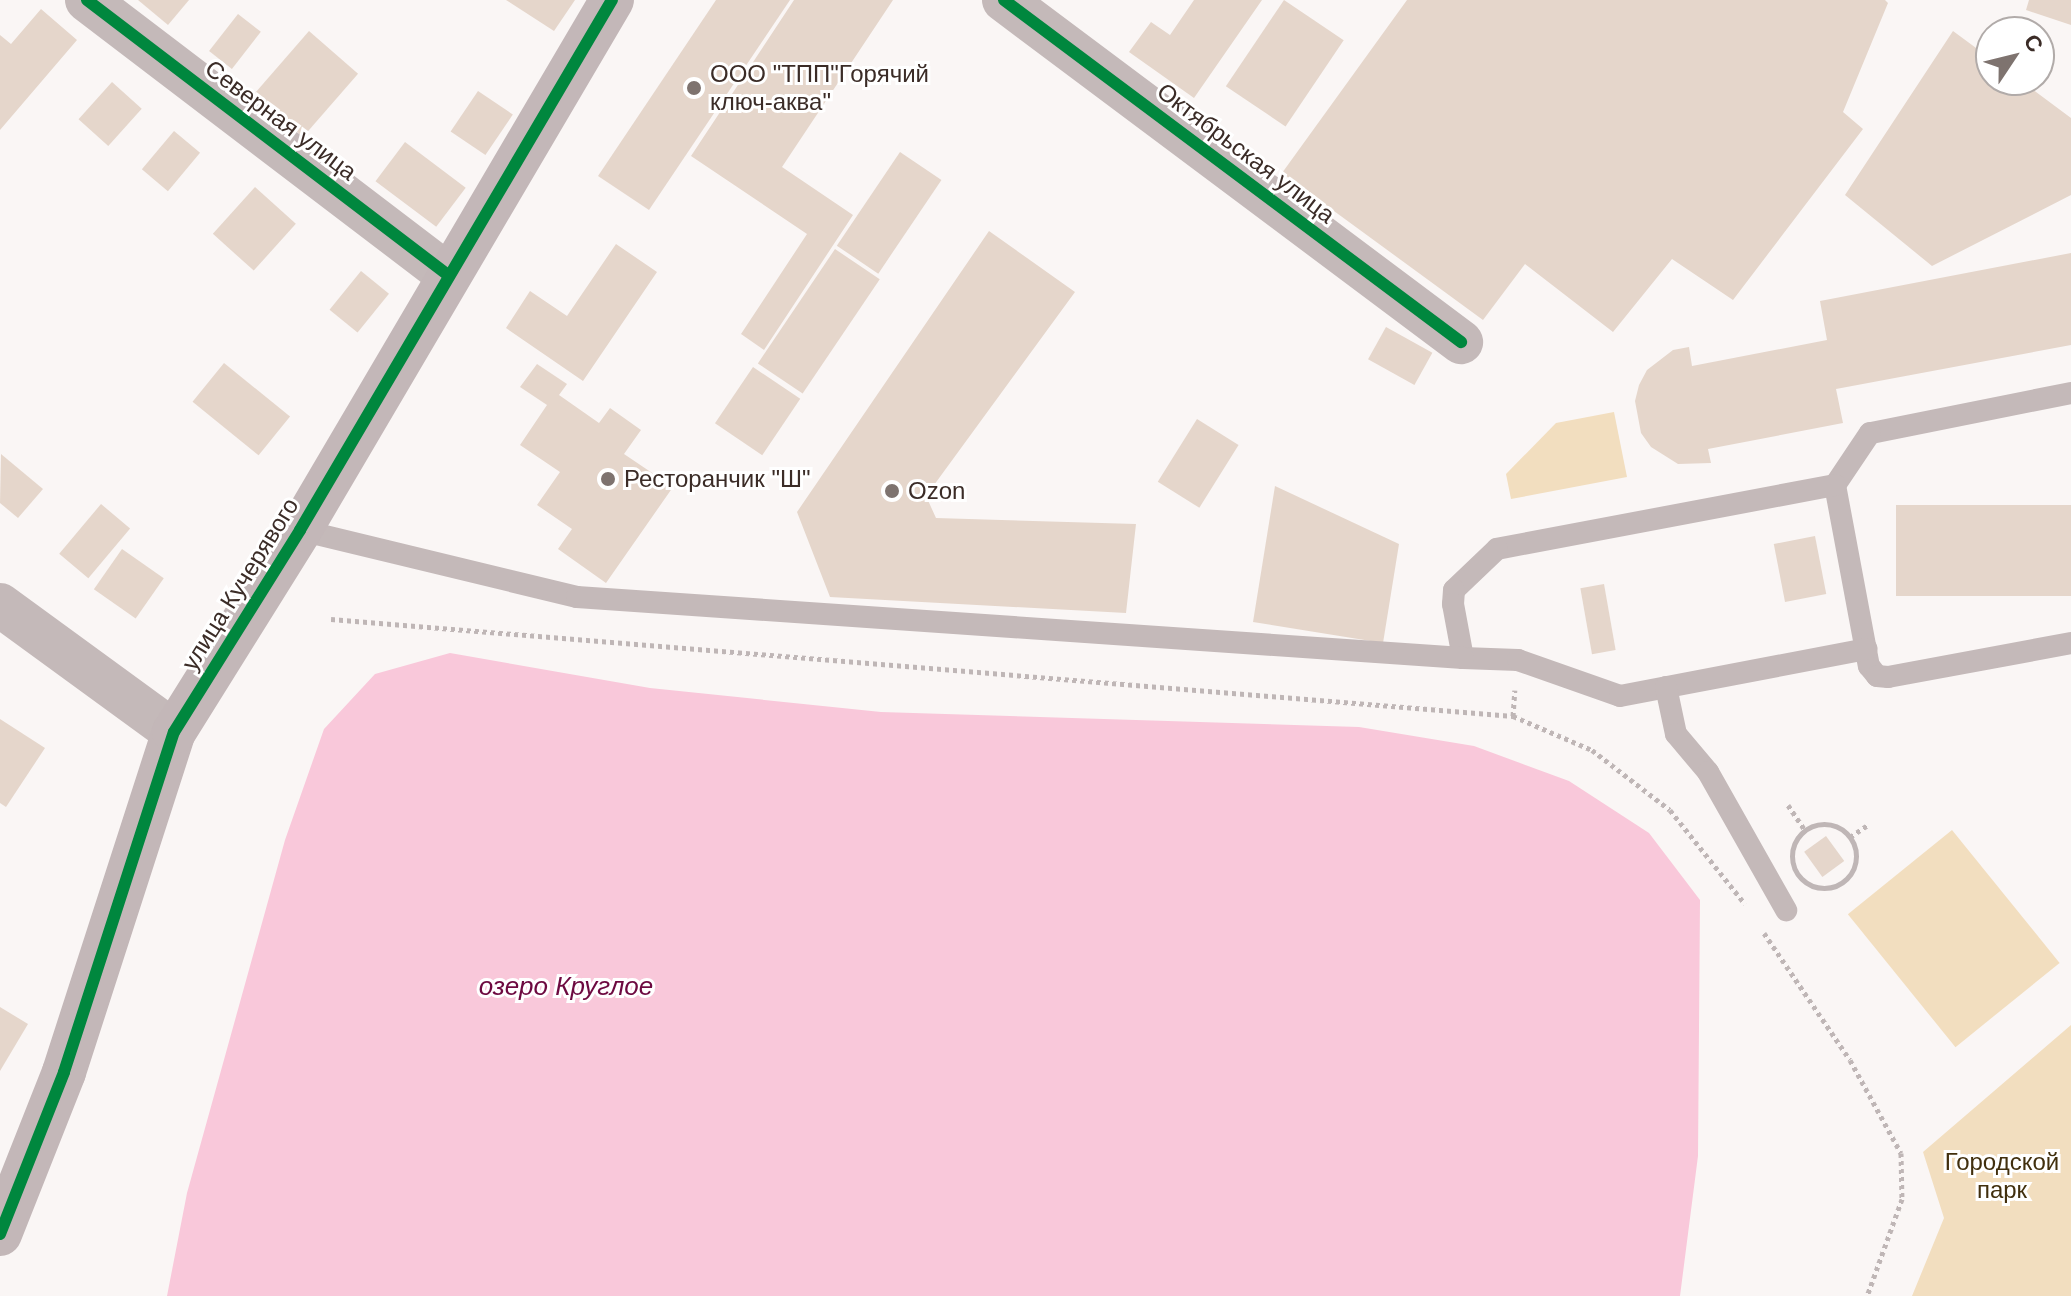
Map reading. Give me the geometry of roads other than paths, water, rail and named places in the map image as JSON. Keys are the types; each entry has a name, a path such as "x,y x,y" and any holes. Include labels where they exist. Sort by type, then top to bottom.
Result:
{"street":[{"name":"Северная улица","path":"87,0 449,276"},
{"name":"улица Кучерявого","path":"0,1234 64,1072 174,732 300,530 612,0"},
{"name":"Октябрьская улица","path":"1004,0 1461,342"},
{"path":"0,605 174,732"}],"lane":[{"path":"2071,393 1870,433 1835,485 1869,666 1877,676 1888,677 2071,643"},
{"path":"1463,658 1453,604 1454,590 1497,549 1835,485"},
{"path":"300,530 577,597 1518,660 1620,696 1867,649"},
{"path":"1666,687 1676,734 1708,772 1786,910"}],"water":[{"name":"озеро Круглое","path":"450,653 650,688 881,712 1359,727 1474,746 1569,781 1649,833 1700,900 1698,1156 1680,1296 167,1296 187,1193 285,840 324,729 375,674"}],"place":[{"name":"ООО \"ТПП\"Горячий ключ-аква\"","path":"694,88"},
{"name":"Ресторанчик \"Ш\"","path":"608,479"},
{"name":"Ozon","path":"892,491"}],"park label":[{"name":"Городской парк","path":"2002,1176"}]}
